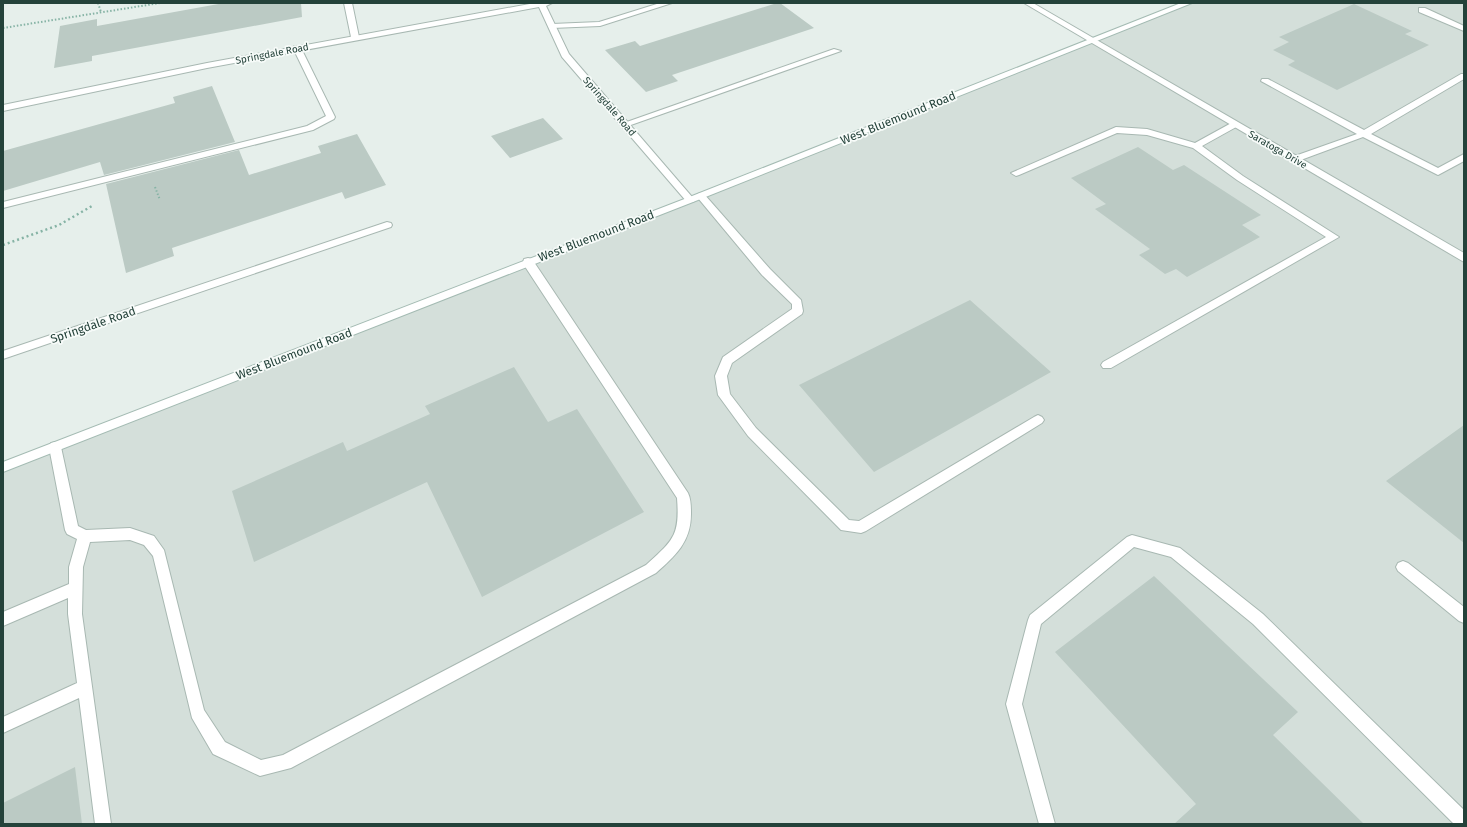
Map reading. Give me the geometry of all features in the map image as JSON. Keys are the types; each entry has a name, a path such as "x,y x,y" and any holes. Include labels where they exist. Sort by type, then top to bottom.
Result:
{"street":[{"path":"348,3 355,37"},
{"path":"552,26 600,24 668,3"},
{"name":"Saratoga Drive","path":"1028,3 1464,258"},
{"name":"West Bluemound Road","path":"3,467 695,198 1188,3"},
{"name":"Springdale Road","path":"3,108 112,84 296,48 545,4 552,26 565,55 625,124 797,303 798,311 727,360 721,376 724,395 752,432 846,526 861,527 1038,420"},
{"path":"1422,10 1464,29"},
{"path":"3,205 310,128 331,117 296,48"},
{"path":"625,124 837,51"},
{"path":"1295,159 1364,134 1464,76"},
{"path":"1265,81 1438,172 1464,157"},
{"path":"1196,146 1235,124"},
{"path":"1016,173 1116,130 1134,130 1158,133 1196,146 1240,178 1334,237 1107,365"},
{"name":"Springdale Road","path":"3,355 387,225"},
{"path":"55,447 72,530 85,536 130,534 148,540 159,554 197,713 220,748 260,768 285,762 651,569 678,544 686,521 682,497 528,262"},
{"path":"85,536 76,567 75,614 103,824"},
{"path":"1047,824 1014,704 1035,620 1132,541 1175,552 1258,619 1464,822"},
{"path":"1403,566 1464,616"},
{"path":"3,619 76,588"},
{"path":"3,725 85,687"}],"path":[{"path":"98,3 101,12"},
{"path":"3,28 159,3"},
{"path":"3,245 59,225 92,206"}],"shaded area":[{"path":"1186,3 1464,3 1464,824 3,824 3,467"}],"building":[{"path":"224,3 301,3 302,17 92,56 92,61 54,68 60,26 97,19 97,26"},
{"path":"780,3 814,28 672,75 678,81 646,92 605,50 635,41 640,46"},
{"path":"1354,4 1412,31 1405,34 1429,45 1337,90 1288,65 1295,61 1273,50 1289,42 1279,37"},
{"path":"212,86 235,142 104,175 100,162 3,191 3,151 175,103 173,97"},
{"path":"543,118 563,139 510,158 491,136"},
{"path":"357,134 386,185 345,199 342,192 172,248 174,256 126,273 106,184 239,150 249,175 321,153 318,146"},
{"path":"1138,147 1173,170 1184,165 1261,215 1242,225 1260,237 1187,277 1176,269 1165,274 1139,255 1150,249 1095,209 1106,204 1071,178"},
{"path":"970,300 1051,372 874,472 799,385"},
{"path":"514,367 548,422 577,409 644,512 482,597 427,482 254,562 232,491 343,442 347,451 430,414 425,406"},
{"path":"1464,425 1464,543 1386,481"},
{"path":"1154,576 1298,712 1273,735 1364,824 1174,824 1196,804 1055,652"},
{"path":"75,767 82,824 3,824 3,803"}]}
